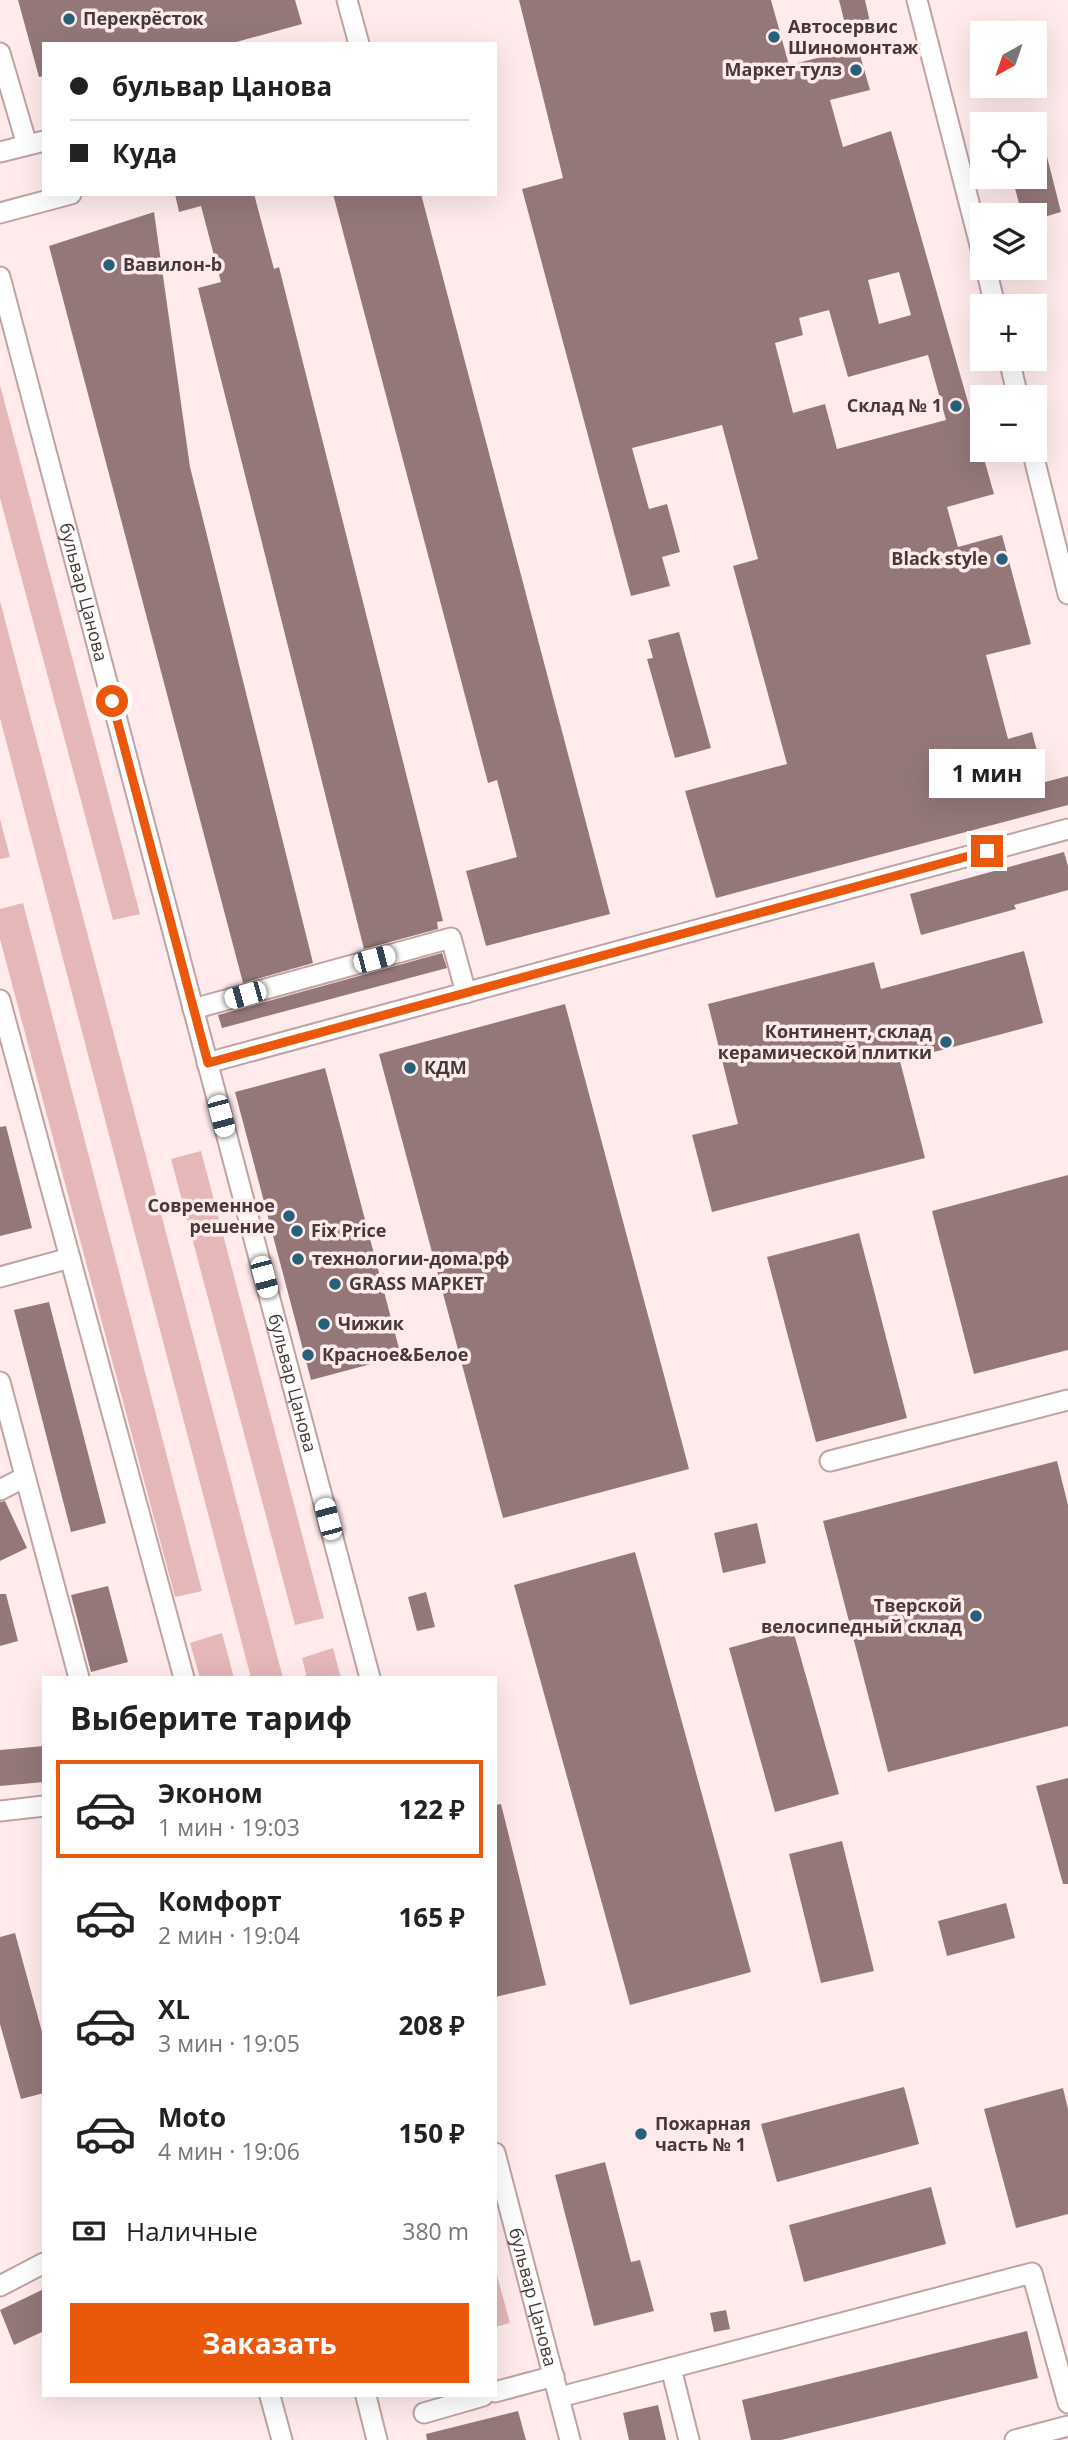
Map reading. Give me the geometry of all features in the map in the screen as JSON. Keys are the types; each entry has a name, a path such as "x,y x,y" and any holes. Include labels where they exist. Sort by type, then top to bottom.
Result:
{"street":[{"path":"347,0 358,42"},
{"path":"917,0 970,206"},
{"path":"0,53 35,143 0,152"},
{"path":"0,212 63,196"},
{"name":"бульвар Цанова","path":"0,277 369,1676"},
{"path":"1035,462 1068,594"},
{"path":"208,1063 1068,829"},
{"path":"193,1009 451,937 467,993"},
{"path":"0,1000 183,1676"},
{"path":"0,1277 70,1258"},
{"path":"0,1382 4,1418 25,1477 78,1676"},
{"path":"831,1461 1068,1400"},
{"path":"0,1490 25,1477"},
{"path":"0,1811 42,1806"},
{"name":"бульвар Цанова","path":"497,2161 570,2440"},
{"path":"0,2286 42,2264"},
{"path":"559,2397 1032,2273 1068,2403"},
{"path":"671,2368 689,2440"},
{"path":"497,2391 554,2376"},
{"path":"270,2397 282,2440"},
{"path":"366,2397 377,2440"},
{"path":"424,2413 480,2397"},
{"path":"1015,2440 1068,2426"}],"shaded area":[{"path":"0,385 140,914 113,920 0,498"},
{"path":"0,601 282,1676 250,1676 0,718"},
{"path":"0,819 10,857 0,859"},
{"path":"23,903 202,1591 175,1597 0,939 0,909"},
{"path":"201,1151 324,1618 295,1625 171,1159"},
{"path":"222,1633 233,1676 199,1676 190,1643"},
{"path":"333,1648 340,1676 306,1676 302,1658"},
{"path":"497,2275 510,2323 497,2326"}],"building":[{"path":"18,0 295,0 302,24 236,42 42,42 42,76 39,77"},
{"path":"519,0 771,0 789,65 858,48 870,90 830,100 843,147 891,131 970,409 970,462 985,462 994,494 947,507 958,547 1002,535 1031,644 986,655 1008,739 1032,732 1045,782 1068,776 1068,805 716,898 685,791 787,764 733,566 758,559 722,425 632,448 649,509 667,504 680,552 662,557 670,586 631,596 522,189 563,178","holes":["899,272 911,315 879,324 868,280","829,310 848,377 928,355 946,420 837,449 825,404 793,413 775,343 803,335 799,318"]},
{"path":"839,0 865,0 870,22 846,28"},
{"path":"1047,157 1061,212 1047,216 1047,203 1019,203 1015,189 1047,189"},
{"path":"175,196 255,196 274,269 279,267 443,921 437,922 438,929 364,949 198,288 221,282 201,206 179,212"},
{"path":"334,196 422,196 610,914 486,946 466,871 517,857 497,780 488,783"},
{"path":"154,212 190,467 313,963 243,983 49,246"},
{"path":"679,632 711,748 675,758 647,659 653,658 648,640"},
{"path":"1064,852 1068,866 1068,890 1014,905 1016,909 921,935 910,894"},
{"path":"1024,951 1043,1023 900,1061 925,1158 712,1212 692,1135 738,1124 708,1004 874,962 881,989"},
{"path":"442,953 447,968 222,1028 218,1015"},
{"path":"565,1004 689,1469 503,1518 379,1054"},
{"path":"325,1068 401,1356 311,1380 235,1092"},
{"path":"6,1126 32,1228 0,1236 0,1127"},
{"path":"1068,1175 1068,1350 974,1374 932,1211"},
{"path":"859,1233 907,1418 816,1442 767,1257"},
{"path":"49,1302 106,1523 71,1532 14,1310"},
{"path":"1057,1461 1068,1505 1068,1726 888,1772 823,1521"},
{"path":"5,1501 27,1548 0,1561 0,1502"},
{"path":"757,1523 766,1563 723,1573 714,1533"},
{"path":"635,1552 751,1972 630,2005 514,1585"},
{"path":"108,1586 128,1662 91,1672 71,1595"},
{"path":"426,1592 435,1627 417,1631 408,1597"},
{"path":"0,1594 6,1594 18,1641 0,1646"},
{"path":"793,1630 839,1794 775,1812 729,1648"},
{"path":"42,1746 42,1782 0,1786 0,1750"},
{"path":"1068,1778 1068,1884 1063,1884 1036,1786"},
{"path":"501,1804 546,1985 497,1997 497,1805"},
{"path":"842,1841 874,1971 821,1983 789,1854"},
{"path":"1006,1903 1015,1938 947,1956 938,1921"},
{"path":"15,1933 42,2032 42,2094 21,2099 0,2024 0,1937"},
{"path":"904,2087 919,2144 777,2182 761,2124"},
{"path":"1063,2088 1068,2109 1068,2214 1016,2228 984,2109"},
{"path":"605,2162 631,2262 640,2260 654,2311 594,2326 555,2175"},
{"path":"931,2187 946,2244 804,2282 789,2225"},
{"path":"42,2290 42,2332 14,2345 0,2310"},
{"path":"726,2310 730,2329 714,2332 710,2313"},
{"path":"1027,2331 1038,2378 781,2440 751,2440 742,2400"},
{"path":"658,2405 666,2440 629,2440 623,2413"},
{"path":"518,2411 526,2440 427,2440 426,2434"}],"place":[{"name":"Перекрёсток","path":"69,19"},
{"name":"Автосервис Шиномонтаж","path":"774,37"},
{"name":"Маркет тулз","path":"856,70"},
{"name":"Вавилон-b","path":"109,265"},
{"name":"Склад № 1","path":"956,406"},
{"name":"Black style","path":"1002,559"},
{"name":"Континент, склад керамической плитки","path":"946,1042"},
{"name":"КДМ","path":"410,1068"},
{"name":"Современное решение","path":"289,1216"},
{"name":"Fix Price","path":"297,1231"},
{"name":"технологии-дома.рф","path":"298,1259"},
{"name":"GRASS МАРКЕТ","path":"335,1284"},
{"name":"Чижик","path":"324,1324"},
{"name":"Красное&Белое","path":"308,1355"},
{"name":"Тверской велосипедный склад","path":"976,1616"},
{"name":"Пожарная часть № 1","path":"641,2134"}],"route":[{"path":"112,701 208,1063 987,851"}]}
